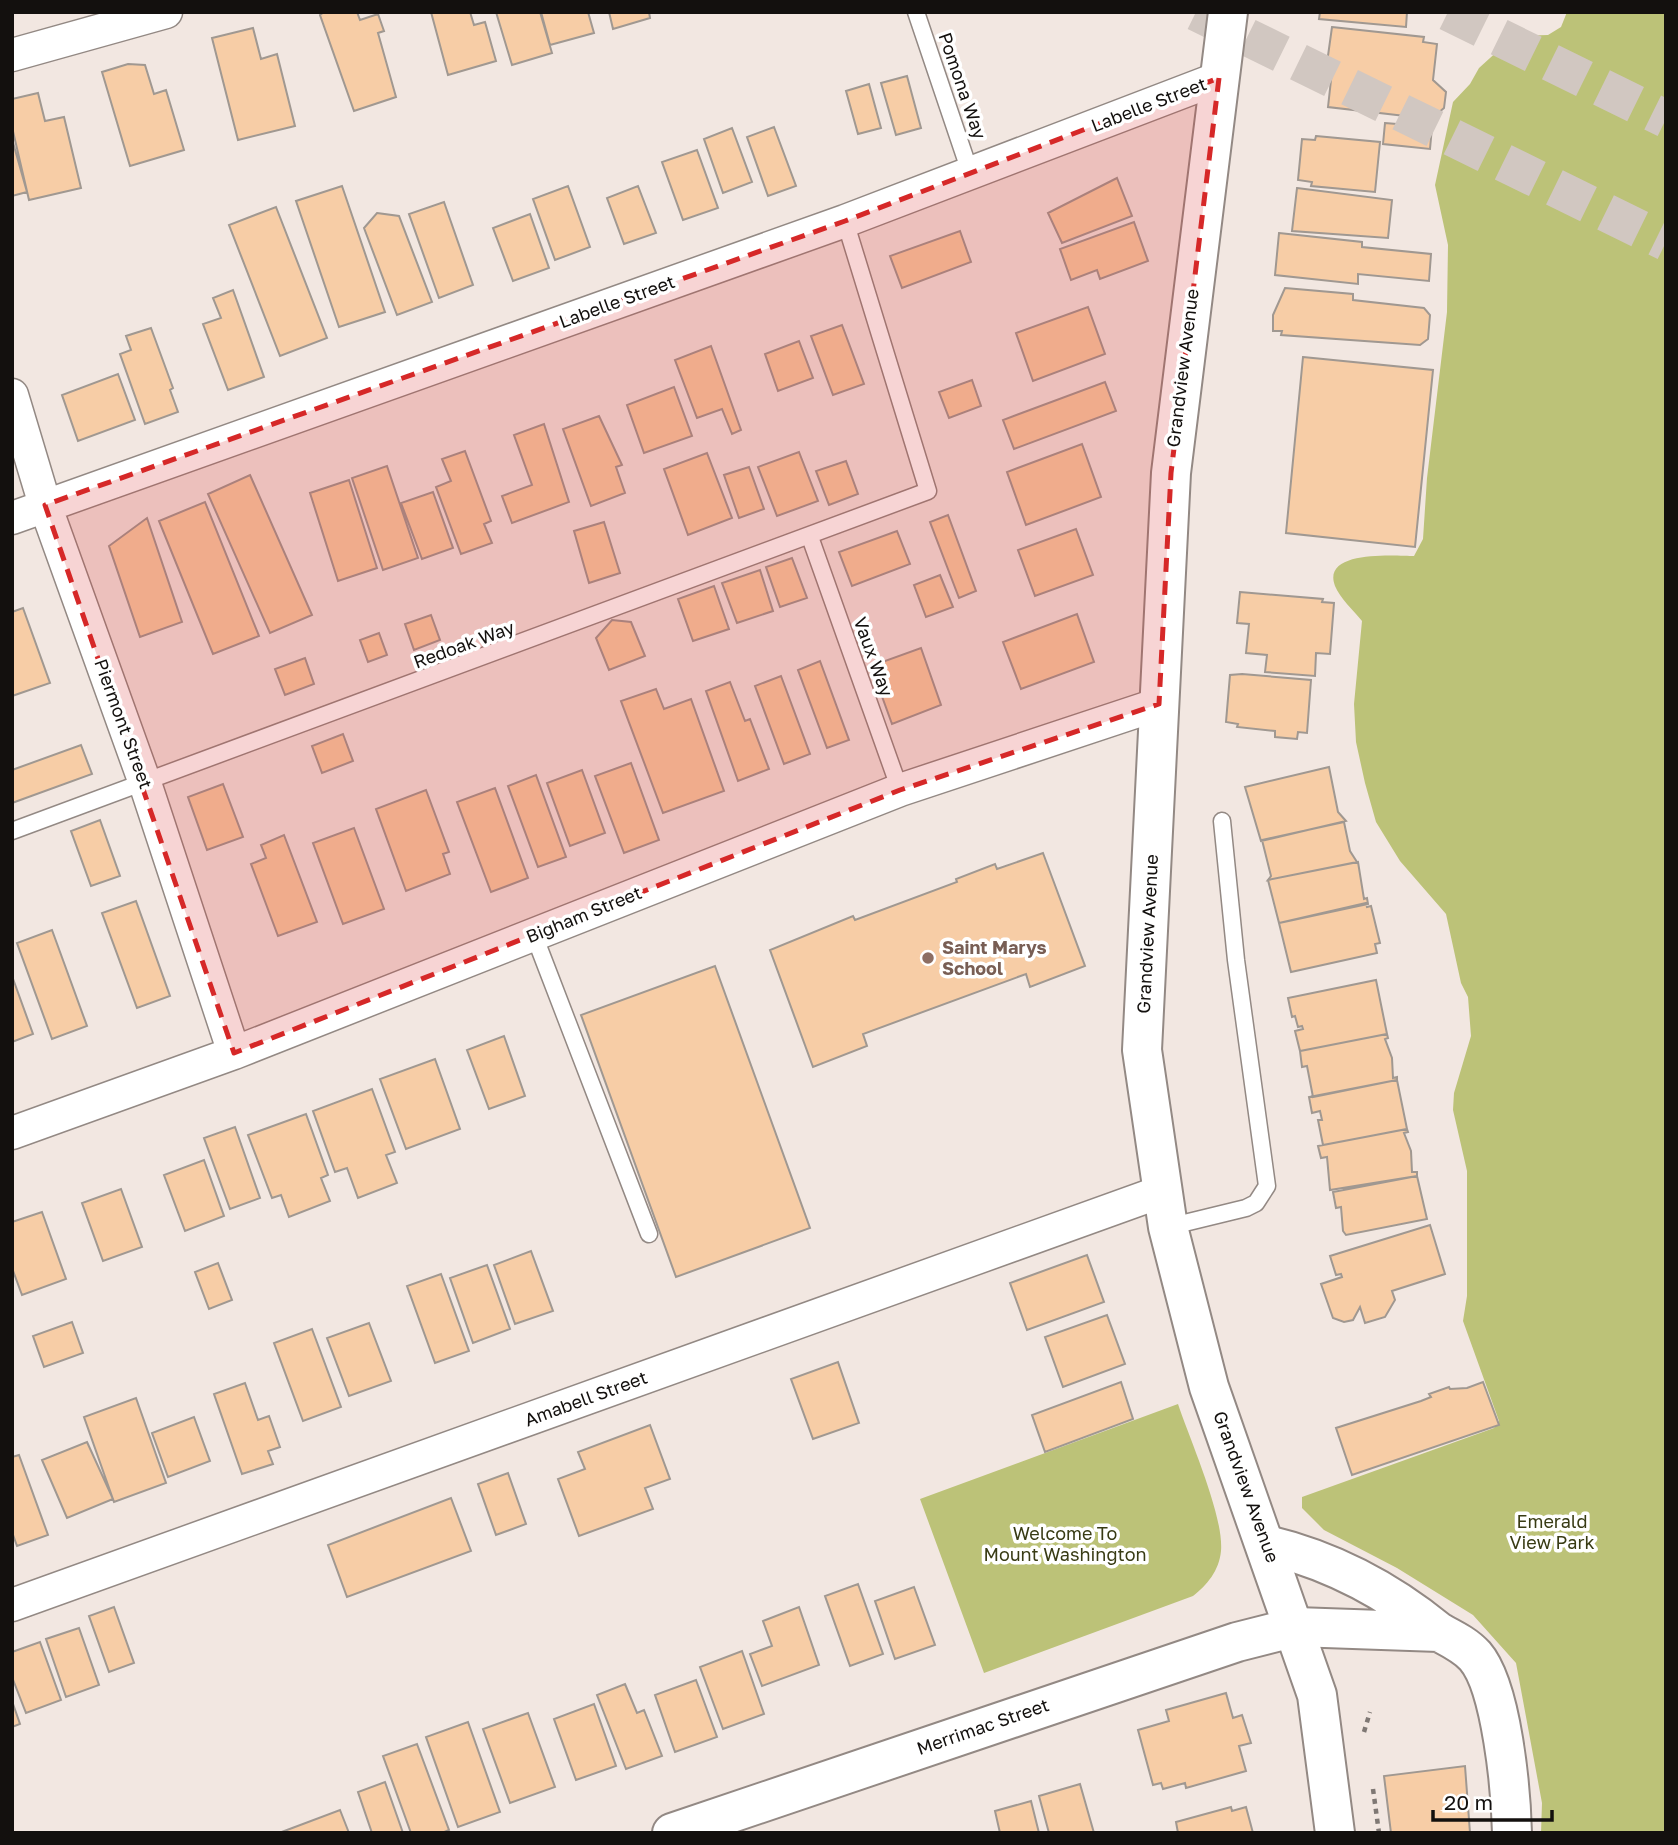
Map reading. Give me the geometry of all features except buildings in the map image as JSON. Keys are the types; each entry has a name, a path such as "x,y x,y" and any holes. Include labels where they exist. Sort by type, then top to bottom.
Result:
{"street":[{"path":"12,55 166,12"},
{"name":"Grandview Avenue","path":"1228,12 1171,473 1142,1050 1164,1210 1209,1387 1296,1627 1317,1695 1335,1833"},
{"name":"Labelle Street","path":"12,518 845,220 1219,78"},
{"name":"Piermont Street","path":"12,395 45,505 145,783 234,1053"},
{"name":"Bigham Street","path":"12,1133 234,1053 900,790 1159,704"},
{"name":"Amabell Street","path":"12,1605 1164,1210"},
{"path":"1267,1545 1309,1555 1405,1604 1476,1657 1488,1677 1511,1794 1512,1833"},
{"name":"Merrimac Street","path":"672,1833 1224,1647 1296,1627 1439,1632"}],"lane":[{"name":"Pomona Way","path":"916,12 970,172"},
{"name":"Redoak Way","path":"12,831 928,491 845,220"},
{"name":"Vaux Way","path":"810,537 900,790"},
{"path":"1164,1210 1246,1208 1256,1203 1268,1186 1236,960 1222,821"},
{"path":"534,935 649,1234"}],"path":[{"path":"1365,1742 1364,1728 1370,1712"},
{"path":"1372,1782 1379,1833"}],"highlighted area":[{"path":"1219,78 1171,473 1159,704 900,790 234,1053 45,505 845,221"}],"green space":[{"name":"Emerald View Park","path":"1567,12 1666,12 1666,1833 1541,1833 1542,1803 1516,1663 1473,1615 1397,1568 1324,1530 1302,1508 1302,1497 1494,1428 1499,1421 1463,1321 1467,1296 1467,1171 1453,1110 1454,1093 1471,1036 1468,997 1461,983 1446,914 1400,861 1376,822 1356,742 1354,704 1362,621 1337,590 1334,574 1339,566 1349,560 1378,556 1414,556 1423,539 1427,478 1447,312 1448,245 1435,185 1453,102 1470,84 1479,68 1501,48 1520,36 1548,35 1561,27"},
{"name":"Welcome To Mount Washington","path":"1178,1404 1212,1499 1221,1536 1218,1565 1212,1577 1193,1596 984,1673 920,1499"}],"tunnel":[{"path":"1196,12 1666,242"},
{"path":"1448,12 1666,119"}],"place":[{"name":"Saint Marys School","path":"928,958"}]}
